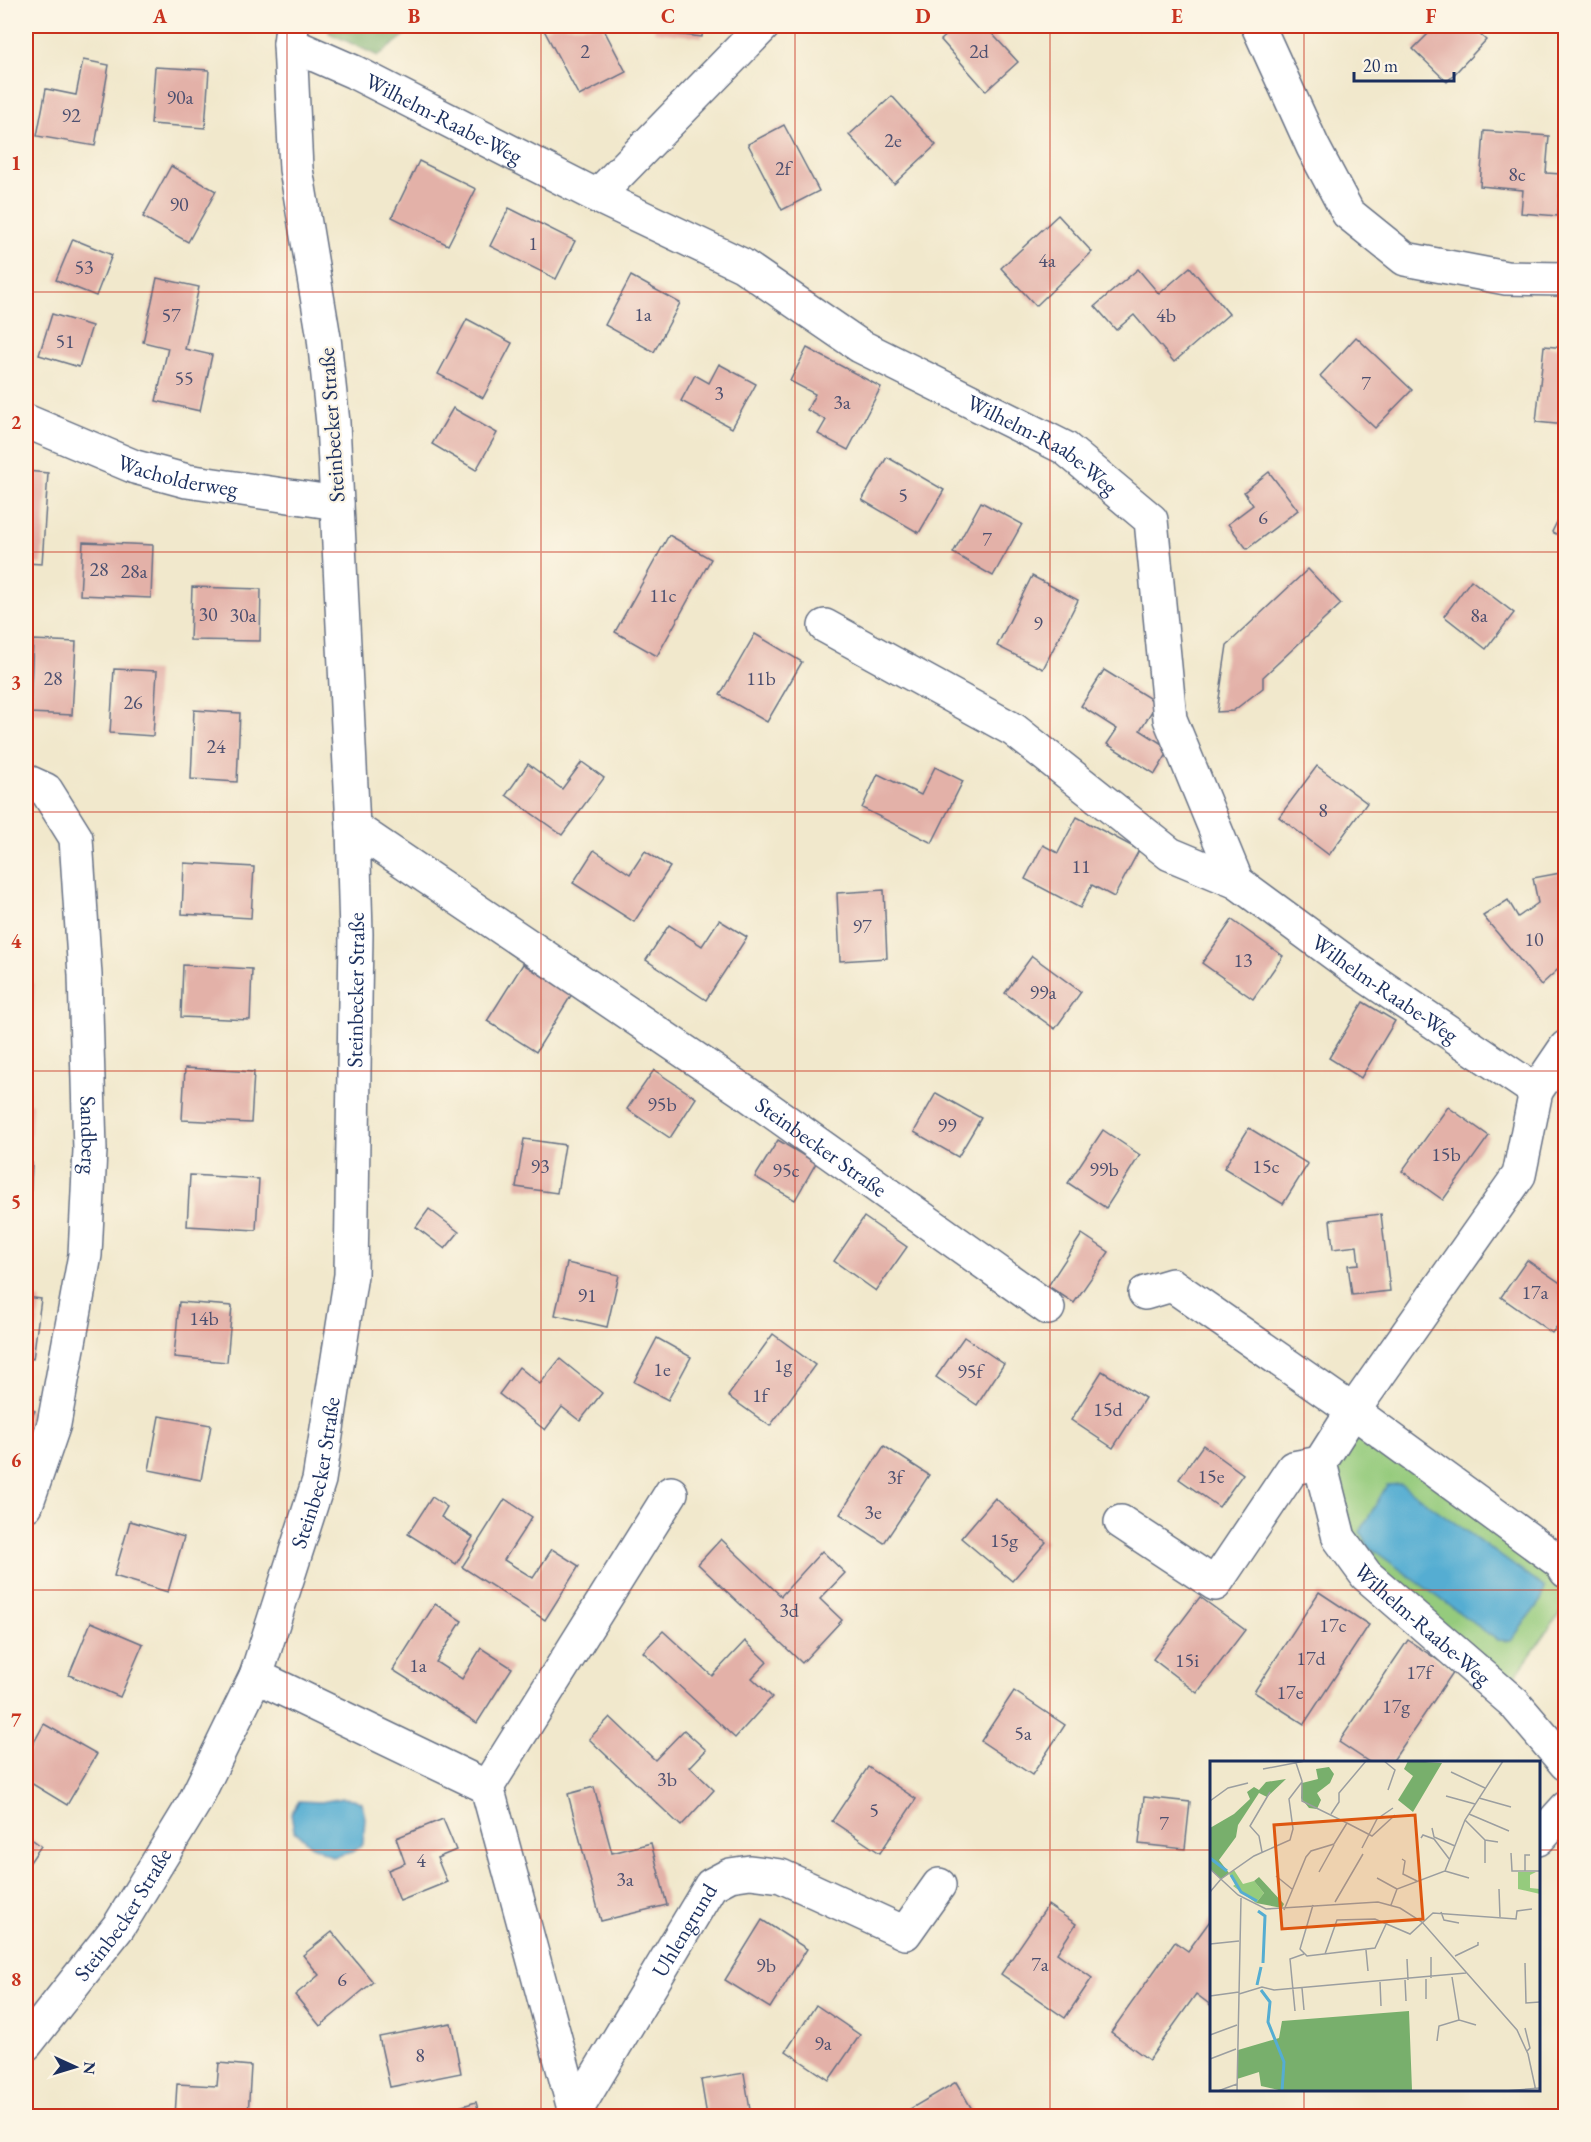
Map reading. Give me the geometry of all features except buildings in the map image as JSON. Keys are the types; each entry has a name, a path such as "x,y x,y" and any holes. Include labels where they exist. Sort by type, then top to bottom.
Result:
{"street":[{"path":"597,196 763,26"},
{"path":"1258,26 1313,147 1348,213 1405,259 1506,278 1566,279"},
{"name":"Wilhelm-Raabe-Weg","path":"291,35 354,72 597,196 742,265 860,346 1065,448 1151,520 1170,719 1237,882"},
{"name":"Steinbecker Straße","path":"26,2044 119,1926 194,1803 256,1676 319,1480 351,1275 356,934 353,828 333,423 324,338 296,169 291,35"},
{"name":"Wacholderweg","path":"26,421 135,467 187,482 337,503"},
{"name":"Wilhelm-Raabe-Weg","path":"825,626 1014,730 1170,854 1237,882 1354,968 1536,1091"},
{"name":"Sandberg","path":"26,781 46,790 76,838 85,975 90,1150 83,1266 54,1424 26,1505"},
{"name":"Steinbecker Straße","path":"353,828 749,1095 1048,1308"},
{"path":"1121,1522 1215,1584 1293,1468 1320,1463 1353,1412 1519,1175 1536,1091 1566,1047"},
{"path":"1145,1293 1172,1285 1353,1412 1561,1563 1566,1571"},
{"name":"Wilhelm-Raabe-Weg","path":"1320,1463 1339,1538 1366,1575 1514,1703 1566,1764"},
{"path":"256,1676 487,1787 671,1493"},
{"name":"Uhlengrund","path":"487,1787 575,2114"},
{"path":"1540,1838 1566,1808"},
{"name":"Uhlengrund","path":"575,2114 711,1886 730,1875 740,1873 781,1876 905,1933 939,1885"}],"green space":[{"path":"330,26 417,26 378,56 329,33"},
{"path":"1353,1411 1565,1571 1565,1606 1503,1694 1366,1575 1320,1463"}],"water":[{"path":"1401,1484 1545,1588 1542,1599 1511,1641 1497,1640 1368,1546 1360,1532 1387,1485"},
{"path":"342,1798 354,1799 362,1803 365,1818 363,1844 352,1852 333,1857 310,1845 294,1830 291,1814 299,1801 321,1802"}]}
